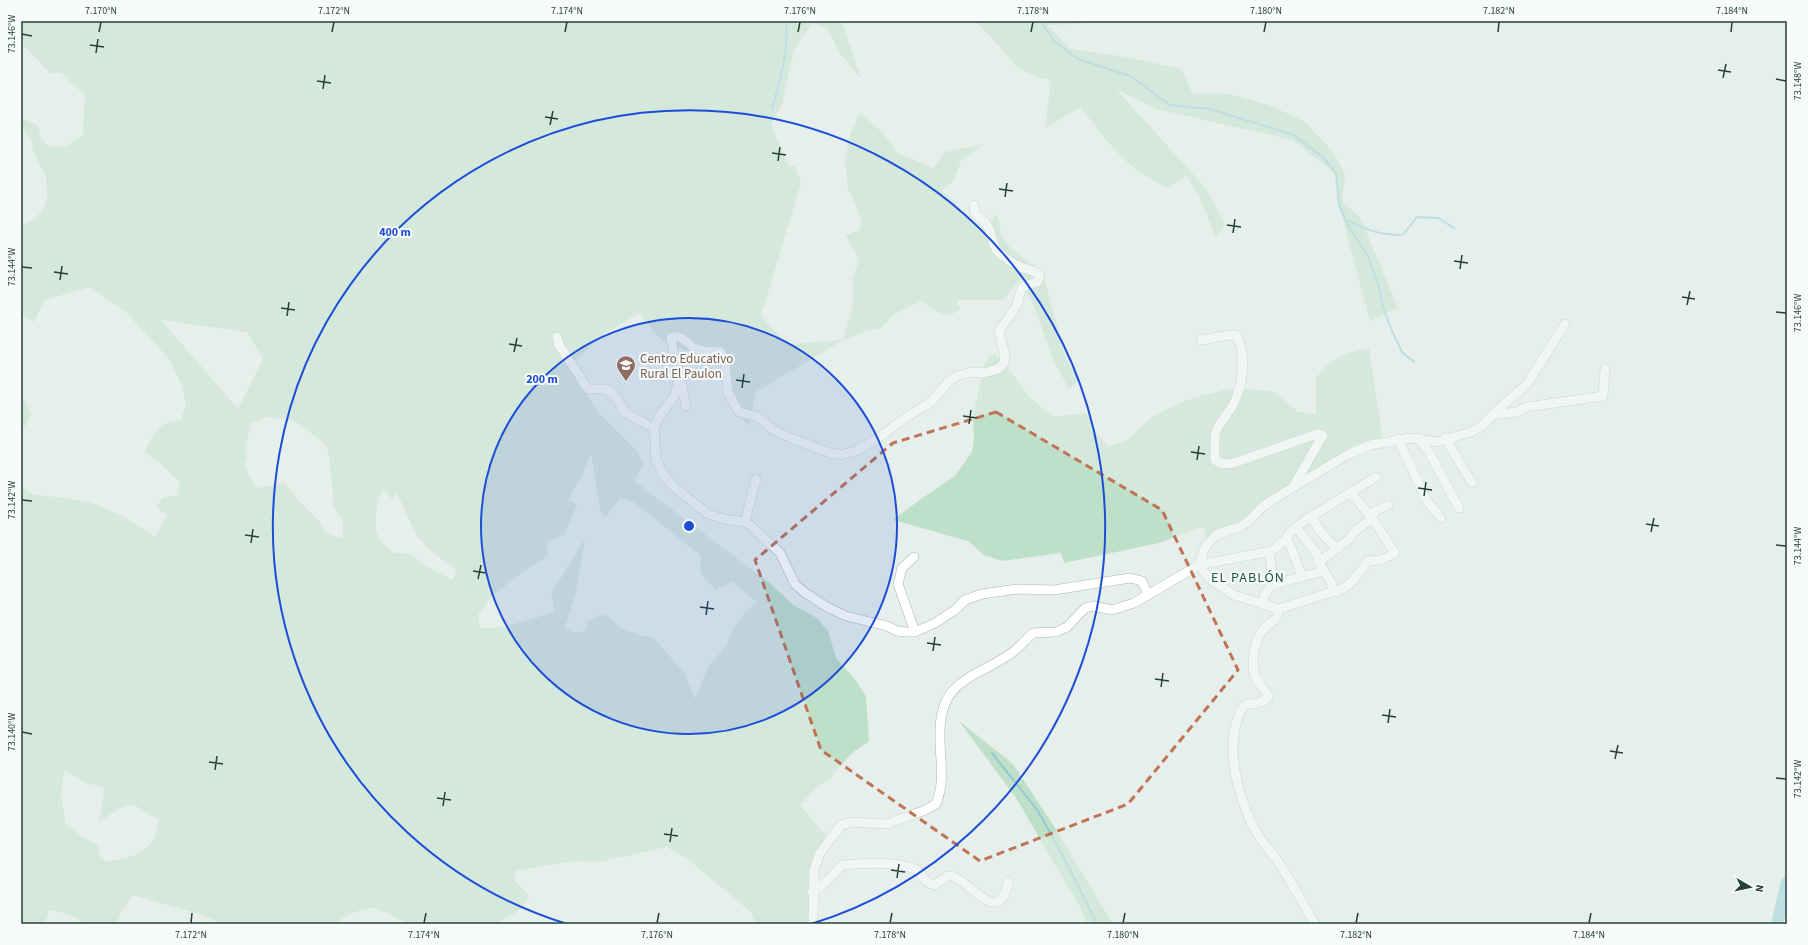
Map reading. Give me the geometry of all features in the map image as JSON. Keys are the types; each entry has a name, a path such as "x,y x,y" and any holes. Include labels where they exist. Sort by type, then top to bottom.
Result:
{"street":[{"path":"686,406 671,338 674,336 681,337 694,348 706,351 721,352 725,361 728,392 739,412 758,417 772,429 830,453 840,455 864,447 905,418 931,402 949,381 957,376 973,372 984,373 998,369 1004,363 1005,355 999,332 1016,307 1021,290 1024,286 1037,282 1040,276 1036,272 1025,269 1012,262 996,249 985,222 978,218 974,212 974,205"},
{"path":"1199,565 1205,548 1216,536 1228,530 1238,528 1249,521 1262,507 1347,454 1370,445 1398,440 1420,438 1437,442 1446,438 1472,432 1482,426 1492,414 1527,384 1565,324"},
{"path":"1201,340 1236,335 1242,350 1242,370 1238,389 1233,405 1221,422 1215,437 1215,460 1224,464 1234,463 1317,434 1323,435 1292,488"},
{"path":"557,337 559,345 588,389 604,389 612,392 625,414 654,428"},
{"path":"1492,414 1516,412 1527,407 1603,396 1605,369"},
{"path":"680,374 675,395 659,417 654,428 656,459 663,474 673,486 708,514 724,519 745,522 758,532 780,553 795,584 804,592 827,607 846,616 887,626 897,631 915,632 935,623 955,610 965,600 982,594 1018,589 1054,590 1130,578 1142,581 1148,595"},
{"path":"1420,438 1459,508"},
{"path":"1446,438 1472,483"},
{"path":"1398,440 1427,501 1441,518"},
{"path":"813,924 812,892 814,870 820,853 841,825 853,822 887,824 923,811 936,804 942,791 940,760 940,712 950,693 969,676 1014,652 1033,633 1056,632 1067,627 1085,608 1092,606 1112,610 1134,603 1199,565 1268,553 1286,539 1290,532 1296,527 1376,477"},
{"path":"745,522 756,479"},
{"path":"1199,565 1210,579 1234,595 1278,609 1336,592 1348,586 1368,561 1381,560 1395,554 1371,517 1351,493"},
{"path":"1319,562 1348,540 1377,510 1388,504"},
{"path":"1311,517 1321,532 1337,549"},
{"path":"1296,527 1316,554 1336,592"},
{"path":"1286,539 1291,547 1302,577"},
{"path":"1262,604 1265,594 1271,585 1272,570 1268,553"},
{"path":"914,557 902,568 898,584 915,632"},
{"path":"1271,585 1324,571"},
{"path":"1278,609 1277,617 1261,632 1256,643 1254,657 1254,674 1268,697 1261,702 1244,705 1240,713 1232,749 1240,794 1255,829 1280,865 1315,924"},
{"path":"812,892 827,881 842,865 863,862 907,866 917,870 927,883 934,885 948,876 952,876 986,901 993,903 1003,898 1008,882"}],"highlighted area":[{"path":"996,412 1162,510 1238,670 1128,804 980,861 821,750 755,560 893,443"}],"green space":[{"path":"21,21 842,21 861,79 839,52 827,28 812,23 794,50 782,104 771,124 789,167 795,166 801,183 761,316 780,337 790,344 843,340 756,392 749,426 736,412 717,353 695,352 679,348 665,342 657,335 640,313 605,333 568,367 598,412 636,450 644,464 634,481 771,584 793,605 817,618 828,631 836,658 855,679 866,696 869,741 852,753 837,769 829,781 819,785 800,805 826,836 818,852 813,924 755,924 752,913 690,861 667,847 600,862 575,861 515,871 515,881 529,896 523,908 502,920 501,924 406,924 390,914 372,908 363,909 352,913 342,918 336,924 224,924 199,914 133,895 120,913 117,924 85,924 73,916 49,910 45,924 21,924 21,487 35,495 68,498 92,503 123,516 155,537 167,516 156,506 164,497 177,496 180,483 162,465 145,452 154,434 162,426 173,421 181,420 186,403 182,386 170,360 127,313 90,287 44,300 34,322 21,315 21,225 34,220 44,208 47,198 46,176 34,153 31,139 21,128 21,118 38,125 41,139 49,146 66,147 83,135 85,95 61,73 50,73 21,43","holes":["161,320 247,332 263,359 238,409","267,417 294,420 325,444 329,454 334,508 342,520 343,529 341,538 325,533 320,522 299,501 285,483 258,488 254,484 244,466 247,456 245,449 251,423","591,453 600,509 605,517 621,498 634,502 701,556 700,572 715,590 732,582 757,602 745,612 733,629 727,645 708,667 695,699 684,673 654,638 620,628 609,616 600,615 587,622 587,629 578,633 565,628 576,592 585,539 551,594 555,612 505,627 480,628 478,615 493,595 521,573 548,556 547,542 564,535 577,505 568,499 582,476","384,490 392,499 397,493 417,536 431,551 456,570 453,580 431,569 413,556 394,553 383,544 379,538 376,527 377,507","64,770 87,783 105,788 99,822 122,807 133,804 159,820 156,835 150,845 133,856 113,861 106,861 99,855 99,846 82,837 66,824 61,797"]},
{"path":"975,21 1026,21 1034,31 1027,21 1142,21 1047,25 1071,49 1126,57 1182,69 1192,93 1229,94 1269,105 1305,122 1333,152 1345,175 1342,201 1360,217 1398,308 1370,321 1339,205 1336,174 1293,140 1156,109 1116,89 1211,196 1225,225 1216,237 1199,196 1186,175 1169,188 1142,174 1119,154 1081,107 1045,128 1051,80 1039,78 1017,67"},
{"path":"860,113 884,134 896,152 933,168 945,152 984,144 961,161 953,182 942,190 982,232 997,214 1002,237 1012,250 1042,271 1066,359 1081,379 1069,389 1053,359 1035,309 1028,295 1024,277 1002,300 957,300 960,309 955,313 950,314 940,313 922,301 894,314 881,328 864,332 843,340 853,306 853,279 859,260 846,235 860,230 861,217 848,188 845,160 851,132"},
{"path":"1369,349 1382,435 1379,445 1359,453 1207,542 1204,529 1201,527 1159,543 1064,563 1061,553 1002,561 984,555 968,541 893,520 955,476 972,452 974,437 973,416 984,366 989,356 995,354 1011,372 1030,398 1054,417 1086,413 1097,434 1108,446 1126,441 1151,418 1173,406 1193,398 1225,390 1250,389 1275,392 1297,411 1316,415 1316,378 1333,361 1352,352"},
{"path":"21,397 25,400 31,415 21,433"},
{"path":"959,721 1013,764 1052,823 1113,924 1087,924 1080,907 1016,798"}],"waterway":[{"path":"772,109 785,54 787,32 786,21"},
{"path":"1040,21 1055,42 1078,59 1130,76 1170,105 1210,109 1294,135 1325,159 1336,174 1339,205 1349,227 1368,256 1378,284 1383,307 1392,331 1402,352 1414,362"},
{"path":"1346,220 1374,231 1395,235 1403,235 1417,217 1438,218 1454,228"},
{"path":"992,753 1038,811 1065,860 1097,924"},
{"path":"1777,924 1787,882"}],"place":[{"name":"Centro Educativo Rural El Paulon","path":"626,382"}],"district":[{"name":"EL PABLÓN","path":"1248,577"}]}
